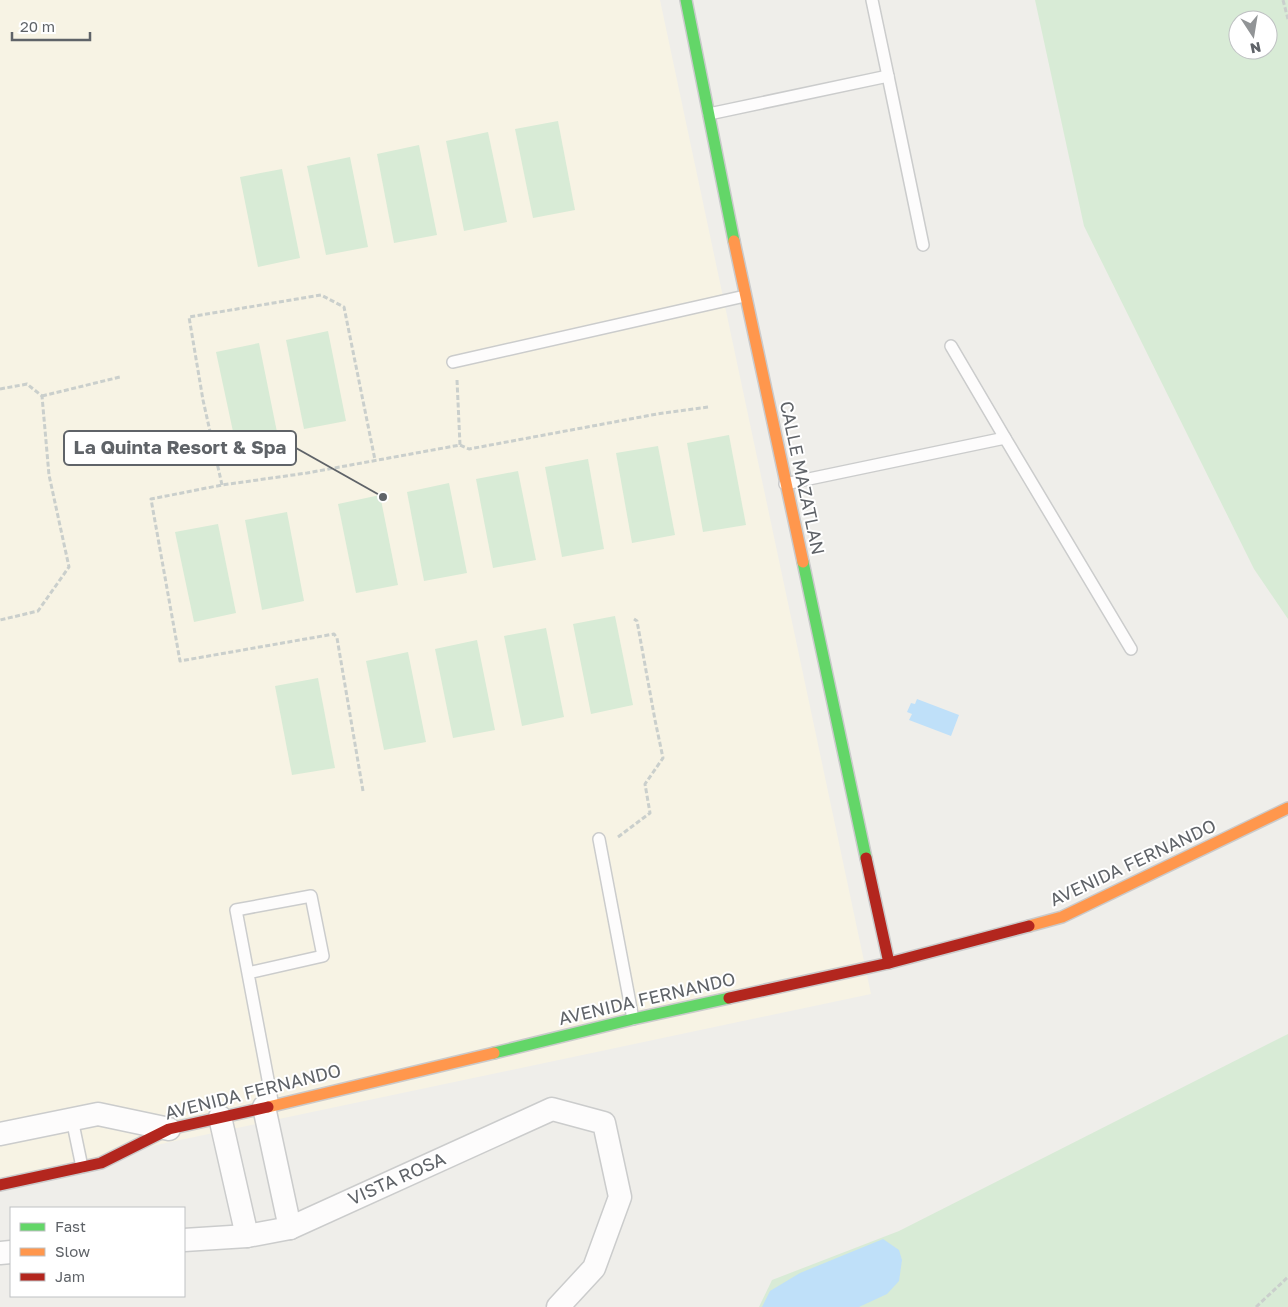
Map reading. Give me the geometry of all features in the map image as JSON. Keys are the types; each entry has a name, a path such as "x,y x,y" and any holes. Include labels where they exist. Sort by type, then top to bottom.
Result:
{"street":[{"name":"CALLE MAZATLAN","path":"686,0 745,296 889,963"},
{"name":"AVENIDA FERNANDO","path":"0,1185 101,1163 169,1128 633,1019 889,963 1062,917 1205,850 1288,808"},
{"path":"268,1106 290,1228"},
{"name":"VISTA ROSA","path":"185,1240 246,1236 290,1228 552,1109 604,1123 620,1197 594,1268 558,1307"},
{"path":"0,1134 98,1114 169,1128"},
{"path":"220,1117 246,1236"}],"lane":[{"path":"872,0 923,245"},
{"path":"708,114 888,76"},
{"path":"455,362 745,296"},
{"path":"951,346 1131,649"},
{"path":"785,484 1005,438"},
{"path":"600,844 633,1019"},
{"path":"248,973 323,956 311,896 236,910 248,973 268,1106"},
{"path":"72,1119 82,1167"}],"path":[{"path":"1283,0 1288,18"},
{"path":"222,485 203,400 189,317 321,295 344,307 375,460"},
{"path":"455,362 460,444"},
{"path":"42,396 120,377"},
{"path":"0,389 27,384 42,396 49,475 69,567 38,611 0,620"},
{"path":"363,791 337,638 334,634 180,661 150,499 222,485 307,473 460,444 468,449 658,414 708,407"},
{"path":"600,844 650,813 645,784 663,758 637,621 634,619"},
{"path":"1256,1307 1288,1277"}],"shaded area":[{"path":"0,0 660,0 871,994 0,1178"}],"green space":[{"path":"1035,0 1288,0 1288,619 1254,569 1084,226"},
{"path":"558,121 575,210 533,218 515,129"},
{"path":"488,132 507,222 464,231 446,141"},
{"path":"419,145 437,235 394,243 377,154"},
{"path":"350,157 368,247 326,255 307,166"},
{"path":"282,169 300,258 258,267 240,177"},
{"path":"328,331 346,421 304,429 286,340"},
{"path":"259,343 277,432 235,441 216,352"},
{"path":"729,435 746,525 703,532 687,443"},
{"path":"658,446 675,535 632,543 616,453"},
{"path":"588,459 604,549 562,557 545,467"},
{"path":"518,471 536,560 493,568 476,479"},
{"path":"449,483 467,573 424,581 407,492"},
{"path":"380,495 398,585 356,593 338,504"},
{"path":"287,512 304,601 262,610 245,520"},
{"path":"218,524 236,613 194,622 175,532"},
{"path":"615,616 633,705 591,714 573,624"},
{"path":"546,628 564,717 522,726 504,636"},
{"path":"477,640 495,730 453,738 435,649"},
{"path":"408,652 426,742 384,750 366,661"},
{"path":"318,678 335,768 292,775 275,686"},
{"path":"1288,1034 1288,1307 759,1307 772,1280 899,1231"}],"water":[{"path":"917,699 959,715 951,736 909,720 912,714 907,712 911,703 915,704"},
{"path":"883,1239 899,1250 902,1260 899,1281 887,1294 859,1307 762,1307 770,1291 800,1273"}],"traffic: fast":[{"path":"686,0 734,241"},
{"path":"803,562 866,858"},
{"path":"494,1053 729,998"}],"traffic: slow":[{"path":"734,241 803,562"},
{"path":"1029,926 1062,917 1288,808"},
{"path":"268,1107 494,1053"}],"traffic: jam":[{"path":"866,858 889,963"},
{"path":"729,998 889,963 1029,926"},
{"path":"0,1185 101,1163 169,1129 268,1107"}],"place":[{"name":"La Quinta Resort & Spa","path":"383,497"}]}
